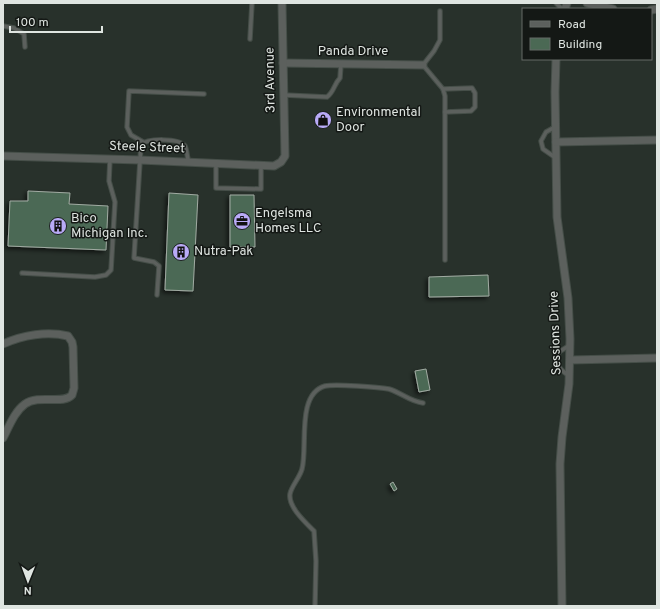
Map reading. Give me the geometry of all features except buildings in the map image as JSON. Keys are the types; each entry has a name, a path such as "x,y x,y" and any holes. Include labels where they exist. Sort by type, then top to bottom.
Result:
{"street":[{"name":"3rd Avenue","path":"282,3 284,156"},
{"path":"587,3 609,8"},
{"name":"Sessions Drive","path":"556,60 555,127 558,229 567,292 570,344 569,376 560,464 562,606"},
{"name":"Panda Drive","path":"283,63 423,65"},
{"path":"556,142 657,140"},
{"name":"Steele Street","path":"3,156 274,166 281,162 284,156"},
{"path":"3,344 18,338 34,335 64,335 71,338 73,347 74,388 72,396 66,399 42,398 25,404 17,412 3,438"},
{"path":"570,360 657,358"}],"lane":[{"path":"250,39 252,3"},
{"path":"440,11 440,40 434,51 423,65 443,89 445,96 446,260"},
{"path":"3,26 14,28 24,34 26,47"},
{"path":"284,95 327,96 332,93 335,84 340,78 341,64"},
{"path":"443,89 472,88 475,93 475,107 471,111 445,112"},
{"path":"144,142 131,135 127,127 129,91 204,94"},
{"path":"555,127 546,132 541,141 543,149 556,158"},
{"path":"157,295 159,266 154,262 134,258 140,145 151,140 178,141 185,146 188,162"},
{"path":"22,273 95,277 106,275 111,270 115,202 109,181 110,159"},
{"path":"216,163 216,188 261,189 261,165"},
{"path":"569,376 559,367 556,360 561,350 570,344"},
{"path":"315,606 316,561 314,531 292,506 290,494 302,469 306,415 309,401 317,391 325,386 336,385 390,389 413,401 423,402"}],"place":[{"name":"Environmental Door","path":"323,120"},
{"name":"Engelsma Homes LLC","path":"242,221"},
{"name":"Bico Michigan Inc.","path":"58,226"},
{"name":"Nutra-Pak","path":"181,252"}]}
